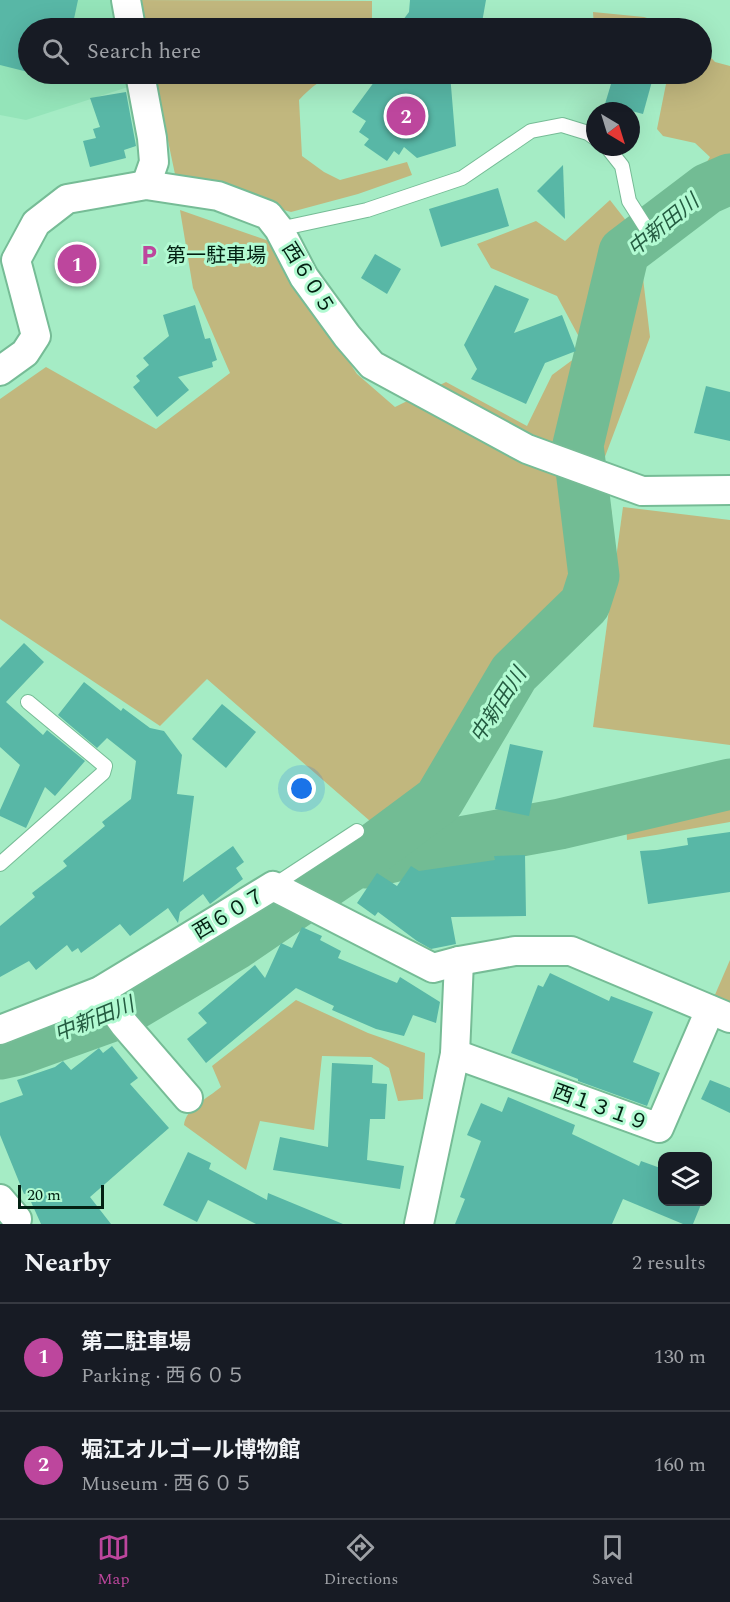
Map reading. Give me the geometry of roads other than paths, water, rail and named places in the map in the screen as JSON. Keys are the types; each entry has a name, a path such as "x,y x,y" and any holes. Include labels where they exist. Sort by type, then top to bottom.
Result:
{"street":[{"path":"126,0 129,18"},
{"path":"142,84 154,162 146,185"},
{"name":"西６０５","path":"0,371 25,353 36,336 8,257 36,223 67,199 146,185 218,196 268,215 279,229 304,277 347,336 372,365 527,449 642,491 730,490"},
{"name":"西６０７","path":"0,1030 103,995 279,889 433,968 515,951 571,951 720,1014"},
{"path":"419,1224 455,1054 459,961"},
{"path":"103,995 124,1024 188,1098"},
{"name":"西１３１９","path":"455,1054 659,1128 720,1014"}],"lane":[{"path":"279,229 368,210 462,178 531,131 562,125 586,133"},
{"path":"614,156 622,166 629,201 648,231"},
{"path":"0,864 104,773 105,766 28,702"},
{"path":"279,889 357,831"}],"waterway":[{"name":"中新田川","path":"0,1054 18,1050 118,1014 236,944 349,867 439,800 514,673 585,604 594,576 578,445 624,252 707,189 730,179"},
{"path":"367,863 454,843 560,824 730,784"}],"place":[{"name":"堀江オルゴール博物館","path":"406,116"},
{"name":"第一駐車場","path":"149,255"},
{"name":"第二駐車場","path":"77,264"}]}
